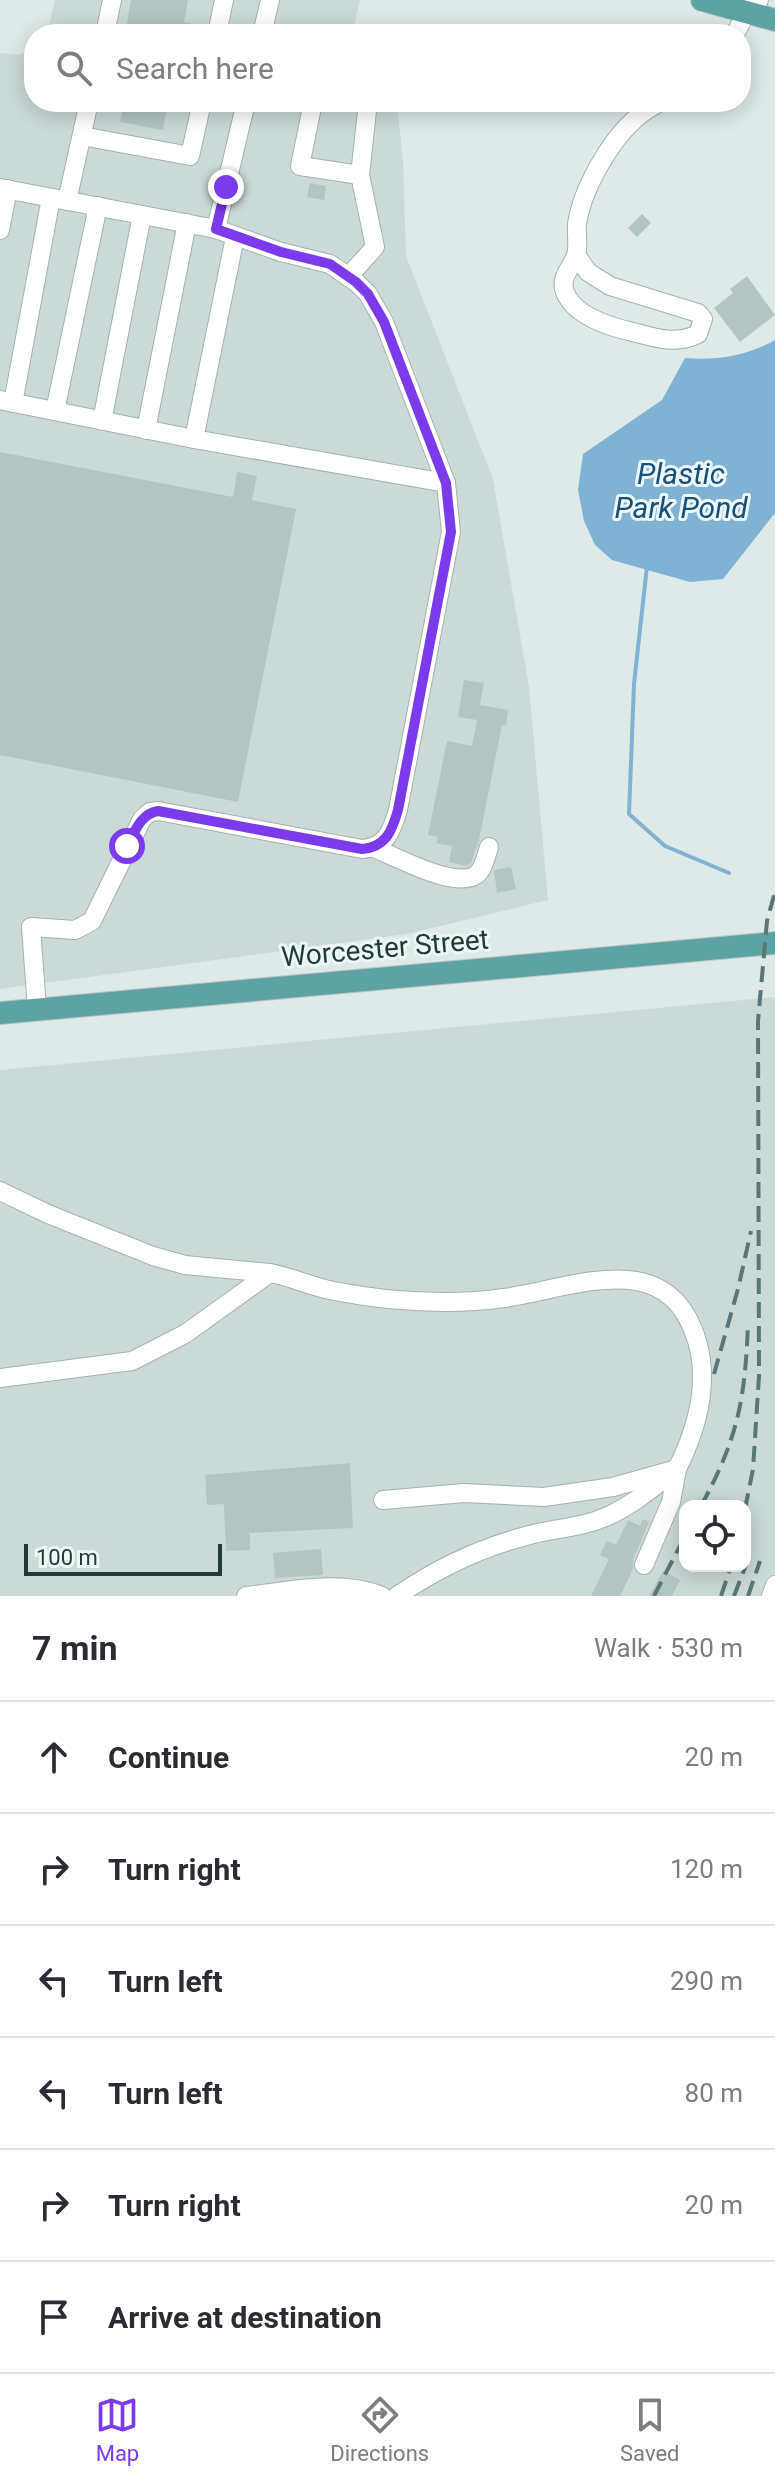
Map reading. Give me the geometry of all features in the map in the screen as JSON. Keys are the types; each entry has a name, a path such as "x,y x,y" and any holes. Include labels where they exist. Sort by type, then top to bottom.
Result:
{"main road":[{"path":"702,0 753,6 775,20"},
{"name":"Worcester Street","path":"0,1013 775,943"}],"lane":[{"path":"107,24 112,0"},
{"path":"219,24 224,0"},
{"path":"264,24 270,0"},
{"path":"741,24 753,6"},
{"path":"87,112 82,136 59,199 6,402 446,483"},
{"path":"82,136 190,156 200,112"},
{"path":"216,229 244,112"},
{"path":"311,112 300,166 360,175"},
{"path":"348,277 375,247 360,175 367,112"},
{"path":"576,255 588,272 610,286 698,313 703,319 698,334 686,340 666,340 613,327 584,314 564,290 564,280 576,255 577,223 592,180 615,141 644,112"},
{"path":"0,230 4,189 216,229 281,252 330,264 368,294 384,322 446,483 451,532 398,810 388,837 374,848"},
{"path":"55,411 98,206"},
{"path":"102,421 142,215"},
{"path":"146,430 187,223"},
{"path":"194,439 235,237"},
{"path":"37,1009 31,927 75,930 92,921 142,819 150,812 362,849 374,848 447,878 474,876 481,869 489,847"},
{"path":"0,1191 48,1214 153,1256 185,1265 270,1273 333,1291 385,1299 443,1302 503,1298 627,1278 669,1293 684,1310 701,1354 700,1409 692,1439 677,1469 671,1502 644,1565"},
{"path":"0,1378 132,1361 185,1334 270,1273"},
{"path":"383,1500 464,1493 544,1497 613,1487 677,1469"},
{"path":"397,1596 428,1576 488,1547 610,1515 677,1469"},
{"path":"771,1596 775,1585"},
{"path":"246,1596 324,1587 355,1589 382,1596"}],"shaded area":[{"path":"55,0 360,0 354,24 49,24"},
{"path":"24,52 24,112 398,112 406,256 493,479 529,687 548,900 407,934 0,989 0,53 19,55"},
{"path":"775,997 775,1596 0,1596 0,1070"}],"water":[{"name":"Plastic Park Pond","path":"775,340 775,513 723,579 690,582 612,560 595,545 584,521 578,490 583,454 662,400 685,358 731,356"}],"building":[{"path":"131,0 188,0 184,22 193,24 127,24"},
{"path":"122,112 166,112 163,130 120,122"},
{"path":"310,183 326,186 324,200 307,197"},
{"path":"642,214 651,223 637,237 628,228"},
{"path":"747,276 775,315 740,342 714,308 733,293 730,289"},
{"path":"0,452 233,497 237,472 257,476 252,500 296,509 238,802 0,755"},
{"path":"464,680 484,683 480,705 508,710 506,725 502,725 479,840 471,863 466,866 449,862 452,846 436,843 438,837 428,835 447,741 472,746 477,720 458,717"},
{"path":"511,867 516,889 497,893 494,870"},
{"path":"350,1463 353,1528 250,1533 250,1550 226,1551 224,1504 207,1505 205,1475"},
{"path":"643,1519 649,1522 620,1596 591,1596 609,1559 600,1555 607,1541 616,1545 628,1520 640,1526"},
{"path":"321,1549 323,1575 275,1578 273,1553"},
{"path":"663,1571 680,1580 672,1596 649,1596"}],"waterway":[{"path":"647,566 634,684 629,814 665,846 729,873"}],"railway":[{"path":"747,1500 753,1469 759,1376 758,1021 767,921 775,892"},
{"path":"714,1374 751,1231"},
{"path":"704,1500 724,1460 737,1418 745,1375 748,1324"},
{"path":"654,1596 679,1548"},
{"path":"748,1596 760,1561"},
{"path":"721,1596 729,1572"},
{"path":"734,1596 743,1572"}],"route":[{"path":"127,846 142,819 150,812 158,811 362,849 374,848 382,843 393,828 398,810 451,532 446,483 384,322 368,294 330,264 281,252 216,229 226,187"}]}
